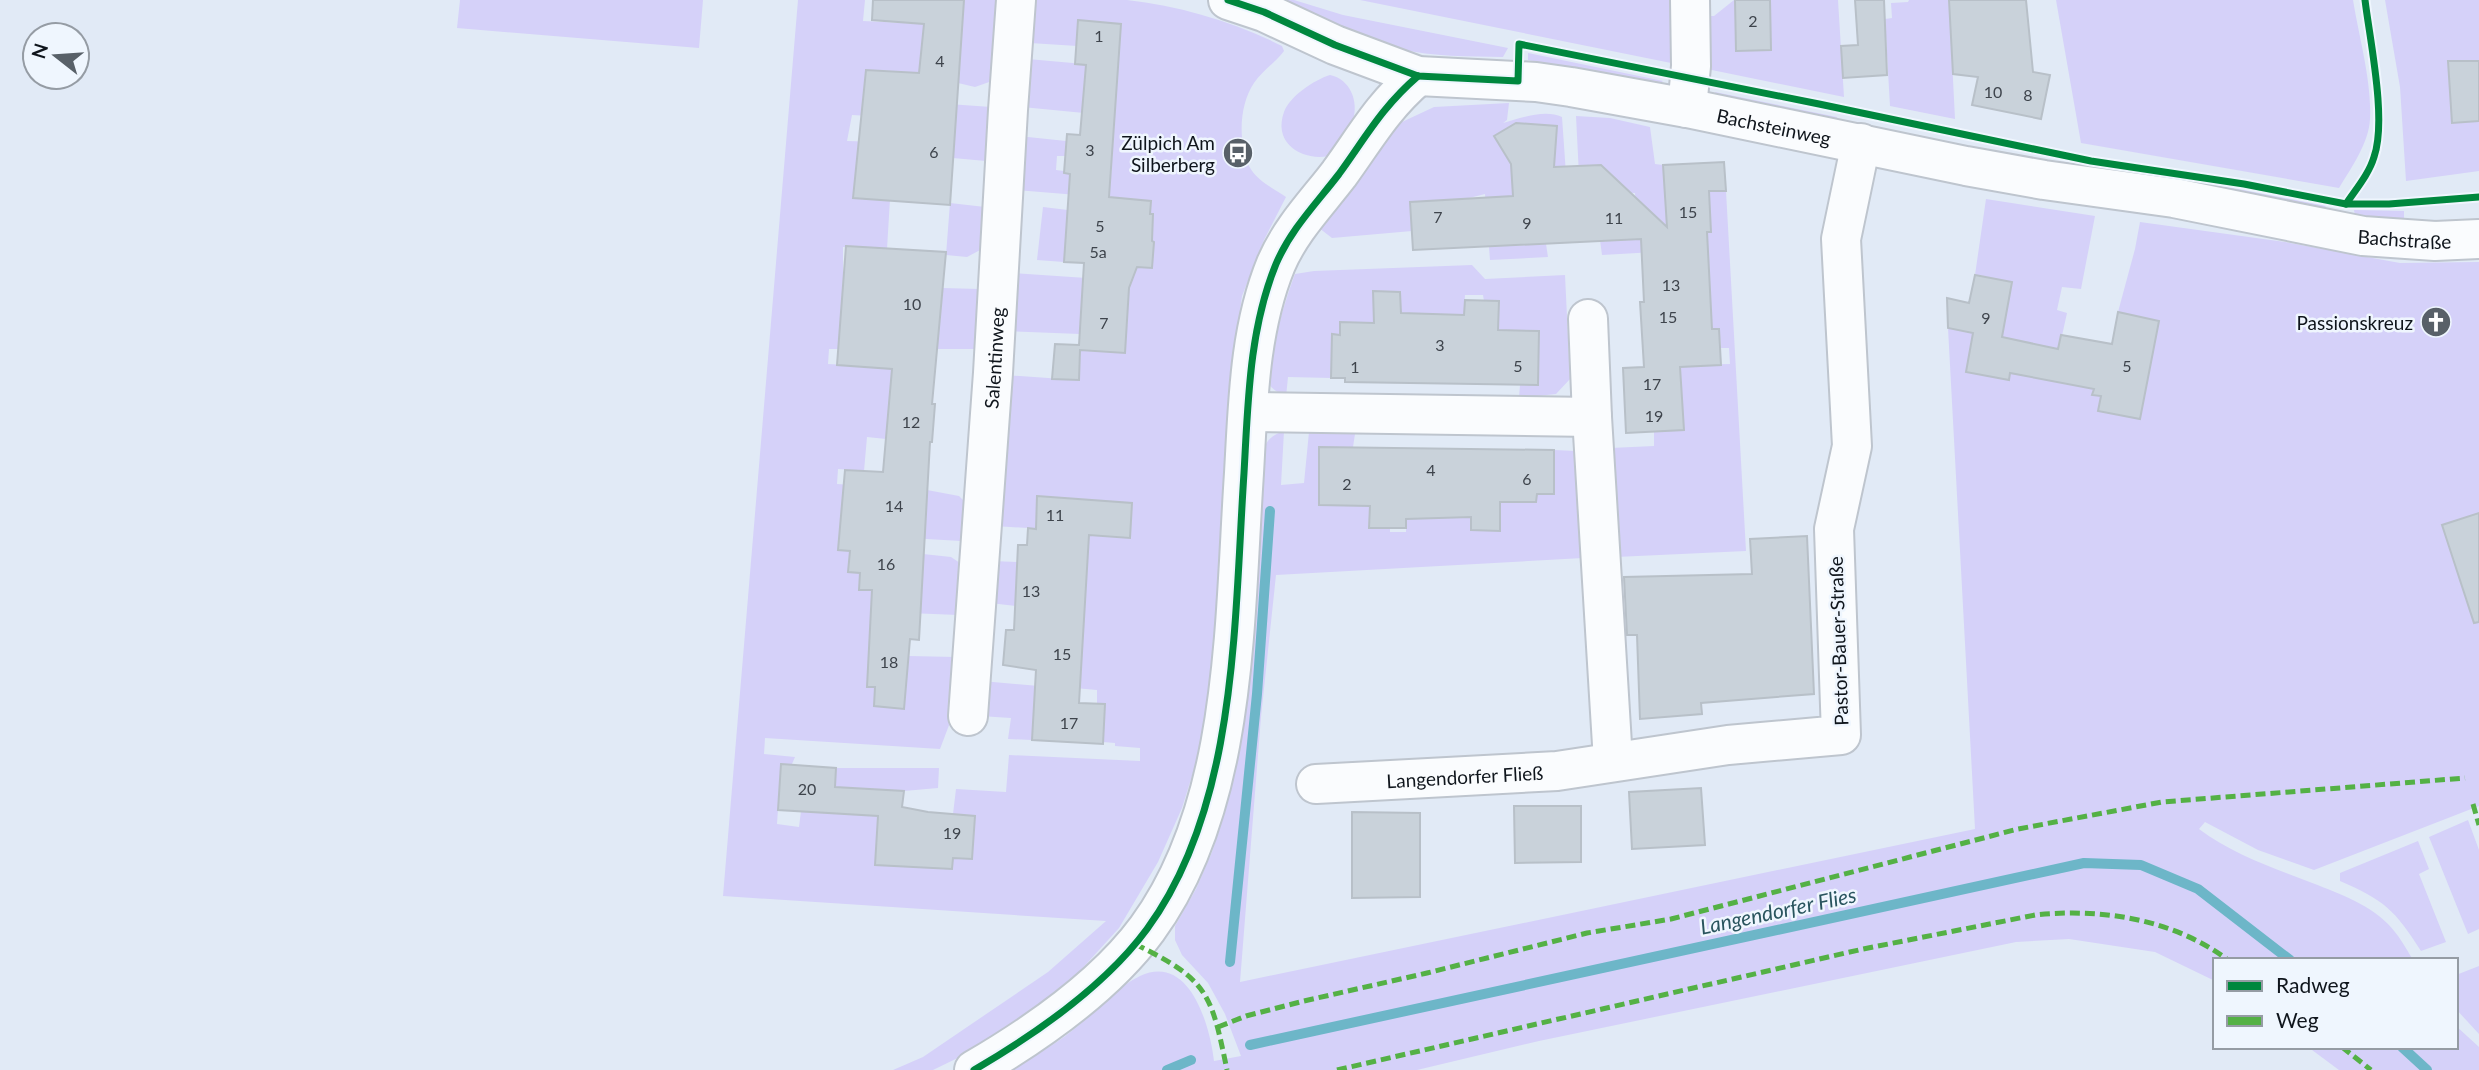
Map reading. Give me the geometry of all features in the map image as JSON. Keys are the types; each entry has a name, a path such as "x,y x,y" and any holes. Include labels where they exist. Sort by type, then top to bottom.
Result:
{"street":[{"name":"Salentinweg","path":"968,716 1016,0"},
{"name":"Bachsteinweg","path":"1229,0 1264,12 1335,45 1418,76 1536,82 1687,108 2031,178 2174,198 2329,229"},
{"path":"1687,108 1691,65 1690,0"},
{"path":"974,1070 1002,1054 1054,1017 1124,957 1157,912 1188,852 1216,767 1227,706 1253,355 1276,263 1294,229 1340,173 1386,106 1418,76"},
{"name":"Pastor-Bauer-Straße","path":"1613,761 1728,745 1841,735 1834,528 1852,446 1842,239 1861,144"},
{"name":"Bachstraße","path":"2329,229 2392,239 2479,239"},
{"path":"1588,319 1613,761"},
{"path":"1248,412 1592,417"},
{"name":"Langendorfer Fließ","path":"1317,784 1557,771 1613,761"}],"shaded area":[{"path":"460,0 703,0 699,48 457,28"},
{"path":"798,0 865,0 863,21 924,24 920,81 894,71 866,70 864,98 991,107 986,161 953,158 955,121 852,115 847,141 914,143 890,199 887,249 843,247 839,343 838,349 829,349 828,364 904,368 886,439 867,437 864,471 838,469 837,484 927,490 959,496 966,503 961,541 840,534 838,550 850,549 848,571 860,573 859,590 921,593 923,554 951,557 960,563 958,615 909,613 868,687 875,687 874,706 904,709 909,656 956,657 954,712 940,749 765,738 764,754 795,757 792,764 781,764 777,824 799,827 801,811 833,813 836,768 939,768 938,788 881,790 875,865 952,869 953,858 972,858 975,816 953,814 956,789 1006,792 1009,755 1140,761 1140,748 1103,742 1105,705 1097,704 1097,690 1075,688 1081,673 1087,565 1048,562 1058,533 1130,538 1037,497 1036,531 994,526 1005,375 1077,380 1080,350 1125,353 1127,310 1080,334 1006,331 1011,273 1131,281 1130,267 1153,267 1151,201 1016,190 1018,139 1028,137 1066,141 1065,156 1057,156 1056,170 1111,176 1115,116 1022,107 1028,59 1117,67 1121,24 1078,20 1077,46 1030,43 1034,2 1127,0 1167,6 1207,16 1245,30 1282,46 1284,51 1254,83 1243,112 1243,146 1249,166 1261,180 1286,197 1264,240 1242,296 1229,397 1208,707 1196,763 1182,808 1158,862 1119,928 1079,972 1024,1017 970,1052 933,1070 893,1070 923,1057 1048,972 1106,921 723,896"},
{"path":"964,0 998,0 992,81 975,87 958,83"},
{"path":"1279,0 1294,0 1343,15 1508,48 1503,57 1413,52 1369,38"},
{"path":"1360,0 1675,0 1676,64"},
{"path":"1734,0 1838,0 1844,97 1702,68 1701,16 1714,16"},
{"path":"1949,0 1955,119 1890,106 1885,19 1892,18 1891,3"},
{"path":"2056,0 2353,0 2370,105 2369,128 2359,155 2339,188 2081,143"},
{"path":"2385,0 2479,0 2479,171 2406,181 2400,87"},
{"path":"1528,53 1663,81 1657,86 1528,60"},
{"path":"1330,75 1348,86 1354,98 1353,120 1333,155 1322,157 1302,154 1293,149 1283,134 1284,112 1291,100 1303,89"},
{"path":"1715,92 1837,117 1835,123 1718,99"},
{"path":"1509,103 1507,120 1503,123 1540,114 1562,117 1566,174 1512,183 1513,196 1507,197 1510,246 1546,244 1548,257 1490,260 1485,194 1465,199 1411,202 1412,231 1332,238 1319,228 1387,135 1402,122 1434,107"},
{"path":"1576,116 1610,118 1650,127 1655,164 1663,165 1668,234 1711,231 1709,191 1726,191 1746,551 1616,557 1611,448 1654,446 1654,432 1682,430 1679,365 1730,364 1729,348 1721,348 1719,329 1696,330 1710,298 1708,265 1655,252 1602,255 1600,240 1638,238 1635,193 1580,195"},
{"path":"2074,164 2207,183 2326,206 2320,213 2078,172"},
{"path":"1986,199 2095,216 2081,289 2062,287 2057,310 2067,313 2052,381 2083,387 2093,341 2097,374 2093,394 2101,396 2099,411 2140,419 2159,321 2118,312 2140,222 2285,242 2400,263 2479,262 2479,806 2314,870 2258,850 2205,822 2199,829 2251,859 2339,894 2370,910 2392,928 2412,958 2213,958 2213,980 2155,952 2069,939 2016,942 1539,1041 1417,1070 1009,1070 1064,1037 1129,982 1157,972 1172,975 1184,984 1194,997 1208,1030 1214,1061 1241,1056 1225,1014 1208,983 1182,955 1175,940 1175,926 1196,889 1225,812 1249,686 1261,461 1267,442 1284,431 1281,485 1304,483 1309,432 1355,434 1353,447 1319,447 1319,505 1369,506 1369,528 1390,528 1390,532 1406,532 1406,514 1432,514 1436,518 1447,518 1471,489 1471,530 1500,531 1499,494 1536,502 1537,494 1554,494 1554,450 1576,451 1583,558 1276,575 1261,717 1240,982 1975,829 1948,328 1973,333 2009,380 2016,340 2002,337 2012,283 1975,275"},
{"path":"950,203 985,207 982,249 967,257 946,255"},
{"path":"1043,207 1068,210 1064,262 1037,260"},
{"path":"2354,210 2404,211 2404,227 2356,222"},
{"path":"1472,265 1485,279 1565,275 1570,379 1556,394 1519,398 1520,385 1538,385 1539,331 1498,330 1499,301 1484,301 1483,295 1465,295 1464,315 1415,314 1380,323 1341,322 1340,335 1332,335 1331,378 1288,377 1286,397 1270,385 1269,374 1274,346 1295,274"},
{"path":"943,288 979,289 975,349 937,349"},
{"path":"992,561 1017,562 1015,597 1024,599 1024,607 990,603"},
{"path":"982,681 1050,687 1034,700 1032,740 1008,739 1011,718 980,716"},
{"path":"2468,820 2479,850 2479,929 2468,934 2429,837"},
{"path":"2418,841 2429,869 2419,874 2446,942 2421,951 2404,925 2387,908 2368,894 2340,881 2340,873"},
{"path":"2479,966 2479,1034 2458,1011 2458,974"},
{"path":"2458,1028 2479,1047 2479,1070 2339,1070 2311,1049 2458,1049"}],"building":[{"path":"873,0 964,0 950,205 853,198 866,70 919,73 924,24 872,20"},
{"path":"1735,0 1770,0 1771,50 1736,51"},
{"path":"1855,0 1884,0 1887,75 1843,78 1841,46 1858,45"},
{"path":"1949,0 2026,0 2033,72 2050,75 2041,119 1972,105 1978,77 1953,74"},
{"path":"1078,20 1121,24 1109,197 1151,201 1154,242 1152,268 1137,267 1129,288 1125,353 1080,350 1079,380 1052,379 1055,344 1079,345 1084,263 1064,262 1070,174 1064,173 1067,134 1080,135 1086,65 1075,64"},
{"path":"2448,61 2479,61 2479,121 2452,123"},
{"path":"1516,123 1557,126 1554,167 1601,165 1667,227 1663,165 1724,162 1726,191 1709,191 1711,232 1707,232 1712,329 1719,329 1721,365 1680,367 1684,430 1626,433 1623,368 1644,367 1640,302 1644,302 1641,239 1413,250 1410,202 1513,196 1511,164 1494,136"},
{"path":"846,246 946,252 932,404 935,404 930,442 919,640 910,639 904,709 874,706 875,687 867,687 872,590 859,590 860,573 848,572 850,551 838,550 845,470 883,472 892,369 837,365"},
{"path":"1975,275 2012,282 2002,337 2058,349 2061,335 2112,344 2118,312 2159,321 2140,419 2098,411 2101,396 2092,395 2094,389 2010,373 2009,380 1966,372 1973,333 1948,328 1947,298 1969,303"},
{"path":"1373,291 1400,292 1401,313 1464,315 1465,300 1499,301 1498,330 1539,331 1538,385 1345,382 1345,378 1331,378 1332,334 1340,335 1340,322 1374,323"},
{"path":"1319,447 1554,450 1554,494 1537,494 1536,502 1500,502 1500,531 1471,530 1471,517 1406,519 1406,528 1369,528 1370,506 1319,505"},
{"path":"1037,496 1132,503 1130,538 1089,535 1079,703 1105,704 1103,744 1032,740 1036,670 1003,665 1006,630 1014,630 1018,545 1027,545 1028,528 1036,529"},
{"path":"2479,513 2479,622 2474,623 2442,525"},
{"path":"1807,536 1814,694 1701,703 1702,714 1640,719 1637,635 1627,635 1624,577 1752,574 1750,539"},
{"path":"781,764 836,768 835,787 904,791 902,807 975,816 972,859 953,858 952,869 875,865 878,816 778,810"},
{"path":"1701,788 1705,845 1632,849 1629,792"},
{"path":"1514,806 1581,806 1581,862 1515,863"},
{"path":"1352,812 1420,813 1420,897 1352,898"}],"waterway":[{"path":"1230,962 1257,694 1270,511"},
{"name":"Langendorfer Flies","path":"1250,1045 2084,863 2141,865 2198,889 2287,958"},
{"name":"Langendorfer Flies","path":"2404,1049 2427,1070"},
{"name":"Langendorfer Flies","path":"1167,1070 1191,1060"}],"marked path":[{"path":"1218,1027 1246,1016 1304,1001 1587,933 1671,919 2018,829 2162,802 2465,778"},
{"path":"2473,804 2479,825"},
{"path":"1337,1070 1863,949 2035,915 2086,913 2136,920 2184,935 2225,958"},
{"path":"1135,944 1178,968 1202,991 1216,1022 1227,1070"},
{"path":"2345,1049 2371,1070"}],"cycle path":[{"path":"1228,0 1264,12 1335,45 1418,76 1518,81 1519,44 2091,161 2244,184 2346,204 2389,204 2479,197"},
{"path":"2346,204 2369,169 2378,141 2376,80 2365,0"},
{"path":"974,1070 1044,1025 1111,970 1147,929 1177,880 1199,826 1215,769 1226,710 1233,650 1251,367 1267,289 1282,251 1296,228 1384,111 1418,76"}],"place":[{"name":"Zülpich Am Silberberg","path":"1238,153"},
{"name":"Passionskreuz","path":"2436,322"}]}
